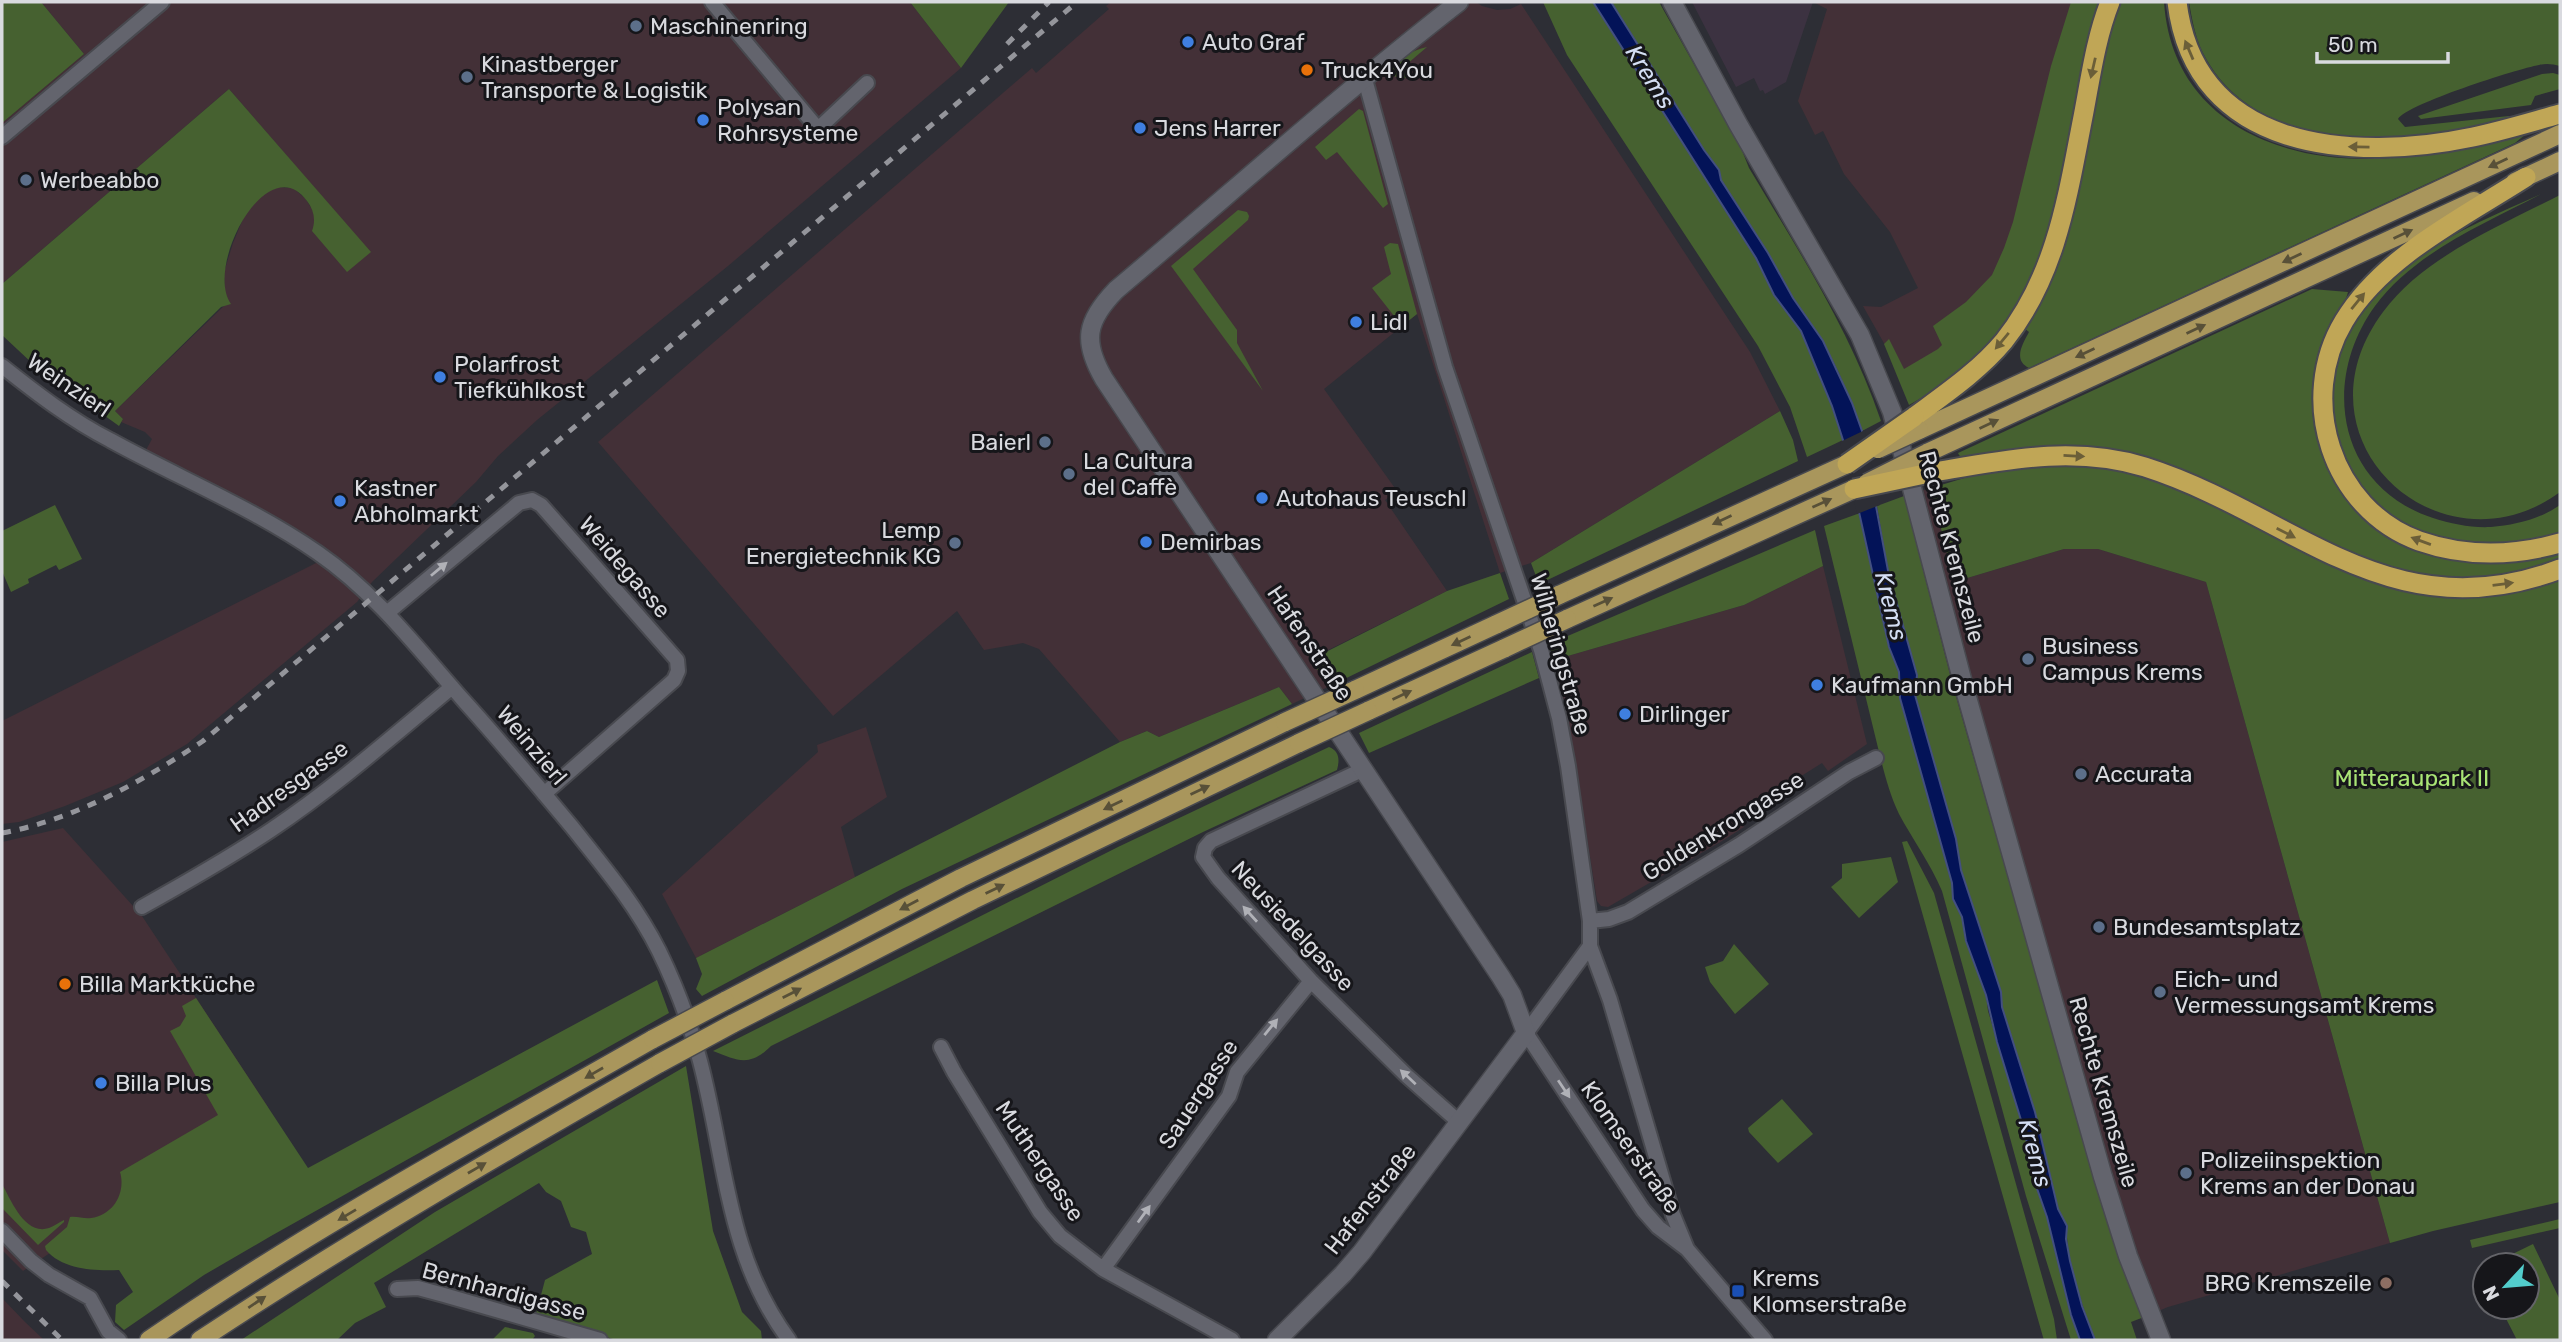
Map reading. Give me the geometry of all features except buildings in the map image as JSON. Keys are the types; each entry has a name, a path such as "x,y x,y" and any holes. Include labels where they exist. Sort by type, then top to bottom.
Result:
{"highway":[{"path":"1847,464 1916,423 2003,341 2037,292 2061,226 2091,75 2110,2"},
{"path":"2177,2 2182,33 2204,78 2237,111 2260,125 2285,135 2344,147 2388,147 2472,137 2560,114"},
{"path":"2526,177 2419,246 2371,286 2353,308 2333,342 2322,382 2322,408 2326,436 2335,461 2349,486 2367,507 2391,527 2417,540 2463,552 2516,552 2560,543"},
{"path":"1854,489 1934,472 2038,455 2105,458 2144,467 2186,482 2327,554 2404,582 2474,588 2515,582 2560,569"}],"main road":[{"path":"1916,423 2560,134"},
{"path":"200,1340 418,1202 660,1063 973,900 1299,743 2560,162"},
{"path":"154,1337 395,1187 653,1039 961,878 1285,722 1847,464"}],"street":[{"path":"2,138 162,2"},
{"path":"712,2 818,129 867,83"},
{"name":"Hafenstraße","path":"1277,1340 1356,1260 1526,1033 1507,986 1104,379 1089,344 1091,323 1100,306 1115,290 1364,76 1459,2"},
{"name":"Rechte Kremszeile","path":"1672,2 1738,124 1854,324 1892,412 1966,696 2105,1186 2161,1340"},
{"name":"Wilheringstraße","path":"1364,76 1445,368 1541,650 1569,766 1590,921 1590,946 1610,1000 1673,1215 1687,1248"},
{"name":"Weinzierl","path":"2,366 76,421 275,525 320,554 360,586 387,613 544,794 633,906 675,984 700,1062 732,1217 742,1252 775,1322 789,1340"},
{"name":"Weidegasse","path":"387,613 519,503 532,500 541,505 677,660 678,671 674,680 544,794"},
{"name":"Hadresgasse","path":"142,907 272,830 373,753 452,687"},
{"name":"Goldenkrongasse","path":"1590,921 1609,919 1628,912 1750,838 1849,772 1876,758"},
{"name":"Neusiedelgasse","path":"1364,769 1211,841 1205,848 1203,857 1218,878 1311,981 1407,1076 1460,1122"},
{"path":"1526,1033 1590,946"},
{"name":"Sauergasse","path":"1103,1269 1229,1096 1237,1072 1311,981"},
{"name":"Klomserstraße","path":"1526,1033 1643,1210 1658,1227 1687,1248 1765,1340"},
{"name":"Muthergasse","path":"941,1047 1040,1212 1060,1236 1103,1269 1232,1340"},
{"path":"2,1231 31,1261 90,1298 107,1331 119,1340"},
{"name":"Bernhardigasse","path":"397,1289 418,1288 444,1294 600,1340"}],"shaded area":[{"path":"41,2 910,2 961,68 728,266 537,420 372,582 357,602 187,744 123,782 19,822 2,824 2,721 334,554 280,519 146,450 152,439 145,432 121,422 123,419 115,411 225,305 224,272 233,243 245,214 261,195 278,187 293,188 305,198 314,212 315,225 370,252 229,89 2,284 2,123 84,54"},
{"path":"1111,2 1476,2 1497,10 1510,9 1521,4 1750,352 1780,411 1531,563 1500,573 1417,314 1324,389 1397,491 1385,500 1447,591 1310,659 1330,686 1292,704 1279,687 1159,737 1147,731 1120,742 1039,649 1023,643 984,650 957,611 833,716 598,442 1032,68 1036,73 1109,9 1106,6"},
{"path":"1692,2 1813,2 1786,82 1765,94 1763,90 1760,91 1754,78 1736,87"},
{"path":"1813,2 2076,2 2024,222 1967,329 1899,379 1885,345 1863,306 1881,307 1918,288 1890,232 1844,174 1823,131 1815,135 1798,101 1827,9"},
{"path":"1931,488 1954,582 2064,549 2082,548 2098,549 2206,582 2390,1243 2168,1307 2144,1317 2103,1208 1953,686 1904,496"},
{"path":"1823,566 1867,744 1828,771 1822,763 1738,816 1744,827 1722,841 1608,907 1601,906 1597,901 1568,717 1554,660 1744,605"},
{"path":"866,727 887,797 841,827 855,877 696,958 662,894 818,752 817,745"},
{"path":"63,828 142,916 268,1107 23,1271 2,1250 2,842"},
{"path":"2,1298 25,1322 44,1340 2,1340"}],"green space":[{"path":"2,2 41,2 84,54 2,123"},
{"path":"910,2 1009,2 961,68"},
{"path":"1543,2 1593,2 1756,258 1774,295 1801,331 1843,440 1807,457 1790,407 1758,346 1567,55"},
{"path":"1611,2 1659,2 1741,148 1749,168 1839,323 1881,421 1862,431 1823,341 1793,298 1721,180 1719,170 1704,151"},
{"path":"2071,2 2102,2 2057,207 2036,271 2016,309 1982,352 1940,386 1909,405 1884,344 1889,339 1904,369 1938,349 1942,345 1933,326 1966,302 1992,275 2013,222 2051,66"},
{"path":"2119,2 2164,2 2172,43 2188,78 2211,106 2240,128 2274,144 2311,154 2350,159 2390,158 2464,149 2526,134 2515,143 2029,368 2020,357 2029,332 2024,328 2049,284 2062,250 2106,43"},
{"path":"2189,2 2560,2 2560,66 2542,64 2487,80 2441,96 2398,119 2405,127 2509,116 2512,118 2431,134 2342,136 2299,128 2261,112 2228,88 2200,47"},
{"path":"1427,47 1400,70 1410,77 1401,79 1394,76 1392,68 1399,60"},
{"path":"2542,74 2560,75 2560,89 2535,96 2531,105 2421,119 2418,116"},
{"path":"229,89 371,252 347,272 312,231 314,215 307,201 291,188 275,189 259,200 244,218 233,240 226,264 225,286 231,304 221,307 115,411 123,419 119,426 33,364 2,335 2,284"},
{"path":"1359,109 1363,111 1388,204 1383,208 1337,152 1326,160 1315,147"},
{"path":"2541,194 2474,228 2410,270 2375,306 2358,336 2348,367 2344,398 2348,429 2358,457 2376,482 2401,503 2433,518 2454,524 2491,527 2536,518 2560,505 2560,535 2511,544 2473,546 2427,535 2396,521 2373,502 2355,479 2342,454 2332,397 2335,368 2344,341 2358,315 2375,293 2417,257 2465,229"},
{"path":"2560,195 2560,492 2515,515 2469,519 2427,507 2391,483 2366,449 2354,407 2358,360 2383,312 2419,275 2465,244"},
{"path":"1238,210 1247,212 1248,220 1193,269 1237,330 1237,343 1263,391 1171,266"},
{"path":"1390,243 1398,244 1417,314 1402,326 1372,288 1391,274 1384,247"},
{"path":"2312,289 2348,292 2326,331 2318,352 2313,380 2313,413 2319,445 2331,474 2349,500 2371,522 2398,540 2427,553 2467,560 2560,552 2560,561 2513,575 2441,580 2406,574 2071,447 2036,447 1961,457 1958,453"},
{"path":"1780,411 1793,440 1798,461 1539,584 1531,563"},
{"name":"Mitteraupark II","path":"2040,463 2103,466 2158,480 2212,503 2348,571 2416,591 2486,595 2523,590 2560,580 2560,1202 2390,1243 2206,582 2098,549 2064,549 1954,582 1931,488 1991,470"},
{"path":"1904,496 1953,686 2103,1208 2144,1317 2131,1322 2137,1340 2095,1340 2091,1330 2070,1262 2065,1227 2002,1007 2001,992 1961,870 1956,839 1915,695 1917,675 1889,576 1877,506"},
{"path":"55,505 82,559 59,570 56,565 28,579 29,583 11,592 2,571 2,531"},
{"path":"1860,513 1889,647 1899,672 1900,698 1952,883 1953,899 1962,917 1966,941 1986,995 1988,1011 2025,1133 2034,1180 2047,1217 2071,1315 2080,1340 2071,1340 2026,1196 1942,891 1899,814 1884,771 1824,526"},
{"path":"1815,530 1823,566 1744,605 1554,660 1549,644"},
{"path":"1500,573 1509,599 1330,686 1310,660 1447,591"},
{"path":"1532,652 1539,678 1369,753 1359,733"},
{"path":"1279,687 1292,704 902,889 702,996 696,989 702,974 696,958 1120,742 1147,731 1159,737"},
{"path":"1329,747 1338,756 1337,770 1203,832 771,1046 757,1057 744,1060 713,1051 1118,847"},
{"path":"1907,841 1934,893 2054,1319 2057,1340 2044,1340 2043,1337 1902,842"},
{"path":"1891,857 1898,882 1859,918 1831,887 1842,878 1842,864"},
{"path":"1734,944 1769,984 1735,1014 1710,982 1705,967 1723,961"},
{"path":"657,980 669,1013 271,1236 204,1275 124,1330 115,1322 116,1305 133,1292 119,1270 70,1265 53,1257 46,1250 45,1246 67,1227 70,1217 91,1218 112,1207 120,1195 120,1172 218,1115 170,1031 180,1026 186,1016 182,1006 196,998 308,1168"},
{"path":"686,1066 713,1231 742,1312 761,1331 762,1340 616,1340 536,1314 545,1280 592,1254 586,1232 571,1227 561,1201 546,1192 539,1183 374,1283 386,1307 355,1323 337,1340 241,1340 435,1212"},
{"path":"1782,1099 1813,1134 1778,1163 1748,1128"},
{"path":"2,1184 14,1207 33,1227 49,1228 64,1222 38,1245 2,1208"},
{"path":"2560,1219 2560,1228 2472,1248 2470,1240"},
{"path":"2533,1244 2536,1251 2519,1251"},
{"path":"2541,1261 2560,1300 2560,1340 2517,1340 2507,1321 2541,1321"},
{"path":"505,1327 533,1333 535,1336 532,1340 492,1340"}],"water":[{"name":"Krems","path":"1593,2 1611,2 1719,170 1721,180 1793,298 1823,341 1852,403 1862,431 1889,576 1917,675 1915,695 1956,839 1961,870 2001,992 2002,1007 2035,1112 2058,1209 2067,1226 2066,1239 2070,1261 2082,1306 2095,1340 2080,1340 2071,1315 2047,1217 2034,1180 2025,1133 1997,1042 1986,995 1966,941 1962,917 1953,899 1952,883 1900,698 1899,672 1889,647 1843,440 1832,406 1801,331 1774,295 1756,258"}],"pier":[{"path":"1865,430 1880,505 1857,514 1840,442"}],"railway":[{"path":"1007,44 1049,2"},
{"path":"2,833 82,809 156,771 203,741 1077,2"},
{"path":"2,1281 62,1340"}],"place":[{"name":"Maschinenring","path":"636,26"},
{"name":"Auto Graf","path":"1188,42"},
{"name":"Truck4You","path":"1307,70"},
{"name":"Kinastberger Transporte & Logistik","path":"467,77"},
{"name":"Polysan Rohrsysteme","path":"703,120"},
{"name":"Jens Harrer","path":"1140,128"},
{"name":"Werbeabbo","path":"26,180"},
{"name":"Lidl","path":"1356,322"},
{"name":"Polarfrost Tiefkühlkost","path":"440,377"},
{"name":"Baierl","path":"1045,442"},
{"name":"La Cultura del Caffè","path":"1069,474"},
{"name":"Autohaus Teuschl","path":"1262,498"},
{"name":"Kastner Abholmarkt","path":"340,501"},
{"name":"Demirbas","path":"1146,542"},
{"name":"Lemp Energietechnik KG","path":"955,543"},
{"name":"Business Campus Krems","path":"2028,659"},
{"name":"Kaufmann GmbH","path":"1817,685"},
{"name":"Dirlinger","path":"1625,714"},
{"name":"Accurata","path":"2081,774"},
{"name":"Bundesamtsplatz","path":"2099,927"},
{"name":"Billa Marktküche","path":"65,984"},
{"name":"Eich- und Vermessungsamt Krems","path":"2160,992"},
{"name":"Billa Plus","path":"101,1083"},
{"name":"Polizeiinspektion Krems an der Donau","path":"2186,1173"},
{"name":"BRG Kremszeile","path":"2386,1283"},
{"name":"Krems Klomserstraße","path":"1738,1291"}]}
